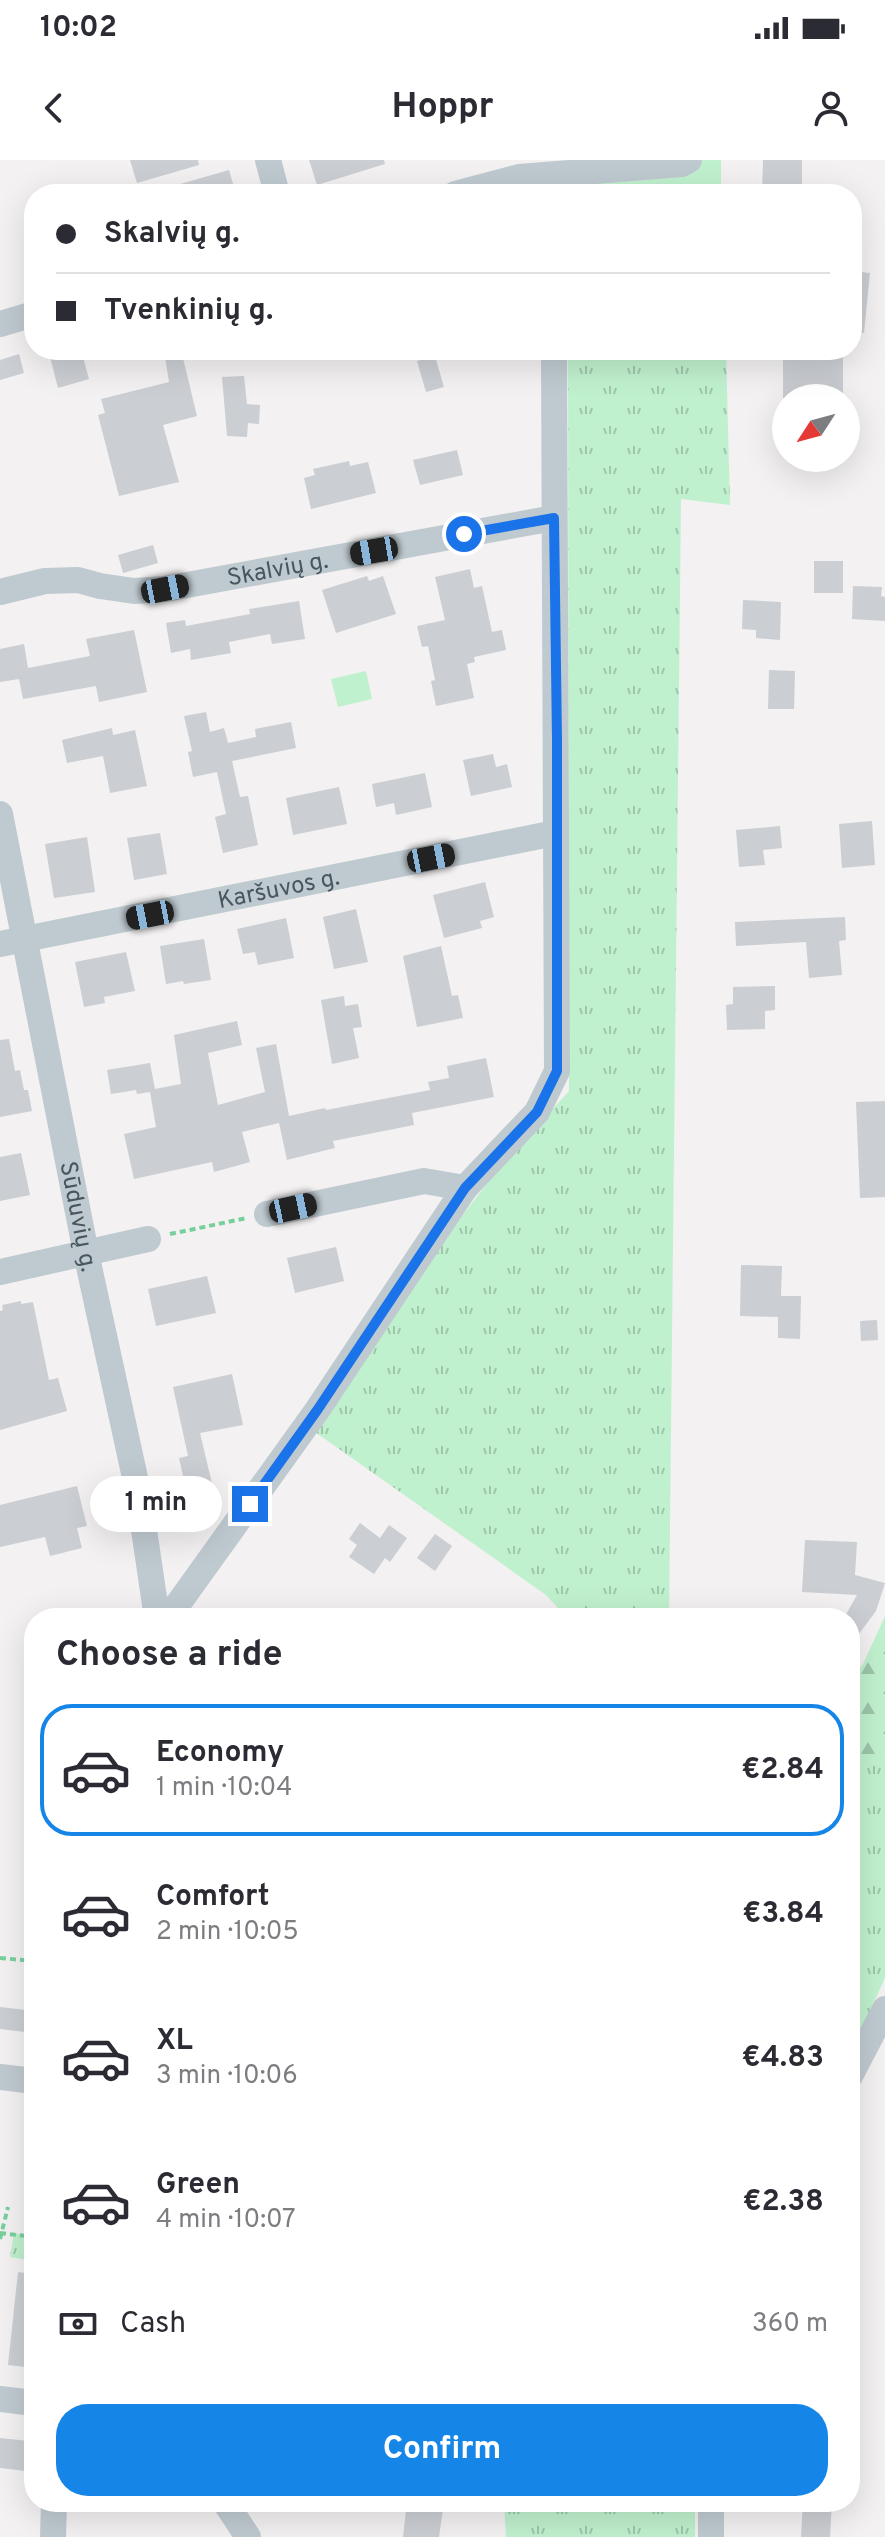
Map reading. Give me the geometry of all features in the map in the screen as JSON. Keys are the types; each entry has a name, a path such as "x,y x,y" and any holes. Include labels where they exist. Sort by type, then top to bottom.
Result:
{"street":[{"path":"268,160 274,184"},
{"path":"493,184 519,177 682,164 689,160"},
{"path":"0,324 24,317"},
{"path":"175,1608 318,1409 465,1188 537,1112 557,1071 554,360"},
{"name":"Skalvių g.","path":"0,592 45,581 78,580 134,591 165,589 554,518"},
{"name":"Sūduvių g.","path":"0,814 13,942 139,1496 156,1608"},
{"name":"Karšuvos g.","path":"13,942 555,833"},
{"path":"267,1214 424,1181 465,1188"},
{"path":"0,1272 148,1239"},
{"path":"860,2057 885,2009"},
{"path":"0,2077 24,2080"},
{"path":"0,2399 24,2402"},
{"path":"53,2537 54,2512"},
{"path":"232,2512 248,2537"},
{"path":"711,2512 711,2537"}],"path":[{"path":"148,1239 267,1214"},
{"path":"0,1958 24,1960"},
{"path":"0,2239 8,2207"},
{"path":"2,2233 24,2236"}],"green space":[{"path":"580,160 721,160 721,184 572,184"},
{"path":"568,360 726,360 730,505 681,499 669,1608 558,1608 546,1595 315,1432 462,1216 498,1169 569,1091"},
{"path":"366,671 372,699 338,707 331,679"},
{"path":"885,1616 885,1753 860,1769 860,1668"},
{"path":"885,1753 885,1978 860,2032 860,1769"},
{"path":"14,2233 24,2235 24,2259 10,2257"},
{"path":"505,2512 695,2512 695,2537 506,2537"}],"building":[{"path":"130,160 198,160 199,165 137,183"},
{"path":"309,160 384,160 385,164 317,184"},
{"path":"763,160 802,160 802,184 762,184"},
{"path":"229,170 233,184 180,184"},
{"path":"862,272 870,273 862,333"},
{"path":"19,354 24,373 0,380 0,360"},
{"path":"51,360 84,360 89,379 58,388"},
{"path":"166,360 183,360 197,416 163,425 179,482 119,496 98,415 105,413 101,399 169,382"},
{"path":"436,360 444,387 426,392 417,361"},
{"path":"783,360 843,360 843,384 783,384"},
{"path":"244,376 247,404 260,405 259,424 248,423 247,437 227,436 222,377"},
{"path":"457,450 463,475 420,485 413,460"},
{"path":"349,461 350,466 368,462 376,493 311,509 304,478 315,475 313,469"},
{"path":"153,545 158,563 123,573 118,555"},
{"path":"814,561 843,561 843,593 814,593"},
{"path":"470,569 474,588 482,586 492,632 502,630 506,650 474,657 475,662 467,664 474,698 436,706 431,681 435,680 428,646 422,647 417,626 445,620 435,577"},
{"path":"367,576 369,581 383,576 396,614 336,633 322,590"},
{"path":"853,586 882,587 885,621 852,619"},
{"path":"743,600 781,602 780,640 756,638 756,630 742,629"},
{"path":"299,601 305,639 272,644 270,634 229,642 231,653 191,660 190,649 171,653 166,623 185,620 186,626 250,614 249,609"},
{"path":"134,630 147,692 99,702 96,686 23,699 19,679 0,682 0,649 24,644 28,668 90,656 86,639"},
{"path":"769,670 795,671 794,709 768,709"},
{"path":"206,712 210,732 224,728 228,743 256,737 255,729 291,722 296,748 232,761 240,797 248,796 258,845 223,853 215,817 226,814 217,772 193,777 188,752 192,751 184,716"},
{"path":"112,728 113,735 135,730 147,786 110,793 103,756 67,763 62,740"},
{"path":"493,754 496,767 507,764 512,787 471,796 463,760"},
{"path":"425,773 432,807 396,815 394,803 376,807 372,784"},
{"path":"339,787 347,824 293,835 286,798"},
{"path":"872,821 875,865 842,868 839,824"},
{"path":"780,826 782,848 763,850 765,865 739,867 736,830"},
{"path":"160,833 167,874 134,880 127,838"},
{"path":"87,837 95,892 54,898 45,844"},
{"path":"485,882 494,917 480,921 482,928 444,938 433,895"},
{"path":"356,909 368,962 334,969 323,917"},
{"path":"845,917 846,940 839,941 842,975 809,978 806,942 736,946 735,922"},
{"path":"286,918 294,958 258,965 255,952 243,954 237,929"},
{"path":"204,939 211,980 166,984 160,946"},
{"path":"441,946 452,996 458,995 463,1018 417,1027 403,956"},
{"path":"126,952 135,991 104,997 105,1003 84,1007 75,962"},
{"path":"775,986 775,1010 765,1011 765,1029 727,1030 726,1005 733,1004 733,987"},
{"path":"344,996 345,1006 358,1004 362,1027 353,1028 359,1058 332,1064 321,1000"},
{"path":"237,1021 242,1045 208,1053 218,1105 265,1092 256,1048 276,1044 289,1116 430,1090 428,1082 449,1078 447,1066 486,1058 494,1097 412,1113 414,1125 333,1141 335,1148 287,1160 279,1123 242,1132 250,1162 214,1172 212,1162 134,1179 124,1134 156,1127 150,1092 137,1094 136,1090 111,1094 107,1070 150,1063 155,1089 181,1084 174,1035"},
{"path":"9,1039 15,1071 20,1070 32,1111 0,1117 0,1040"},
{"path":"885,1101 885,1197 860,1198 856,1102"},
{"path":"21,1153 30,1195 0,1201 0,1157"},
{"path":"336,1247 344,1281 295,1293 287,1258"},
{"path":"741,1265 782,1266 781,1296 801,1296 800,1339 778,1338 778,1317 740,1316"},
{"path":"207,1276 216,1313 156,1326 148,1289"},
{"path":"21,1301 21,1304 33,1302 49,1380 58,1378 67,1411 0,1430 0,1311 3,1310 2,1305"},
{"path":"877,1320 878,1340 861,1341 860,1321"},
{"path":"232,1374 243,1425 200,1433 214,1492 188,1498 179,1458 188,1456 173,1387"},
{"path":"77,1486 87,1526 77,1528 82,1548 50,1556 45,1537 0,1547 0,1505"},
{"path":"360,1523 380,1538 389,1525 407,1538 390,1562 385,1558 374,1574 349,1557 357,1545 349,1539"},
{"path":"435,1534 452,1546 435,1571 417,1558"},
{"path":"805,1540 857,1542 855,1575 885,1583 876,1611 860,1633 860,1608 850,1608 857,1595 802,1592"},
{"path":"0,2007 24,2010 24,2032 0,2029"},
{"path":"18,2272 24,2273 24,2367 8,2365"},
{"path":"0,2438 24,2440 24,2471 0,2468"},
{"path":"406,2512 443,2512 439,2537 403,2537"},
{"path":"802,2512 831,2512 830,2537 801,2537"}],"route":[{"path":"250,1504 318,1409 465,1188 537,1112 557,1071 554,518 464,534"}]}
